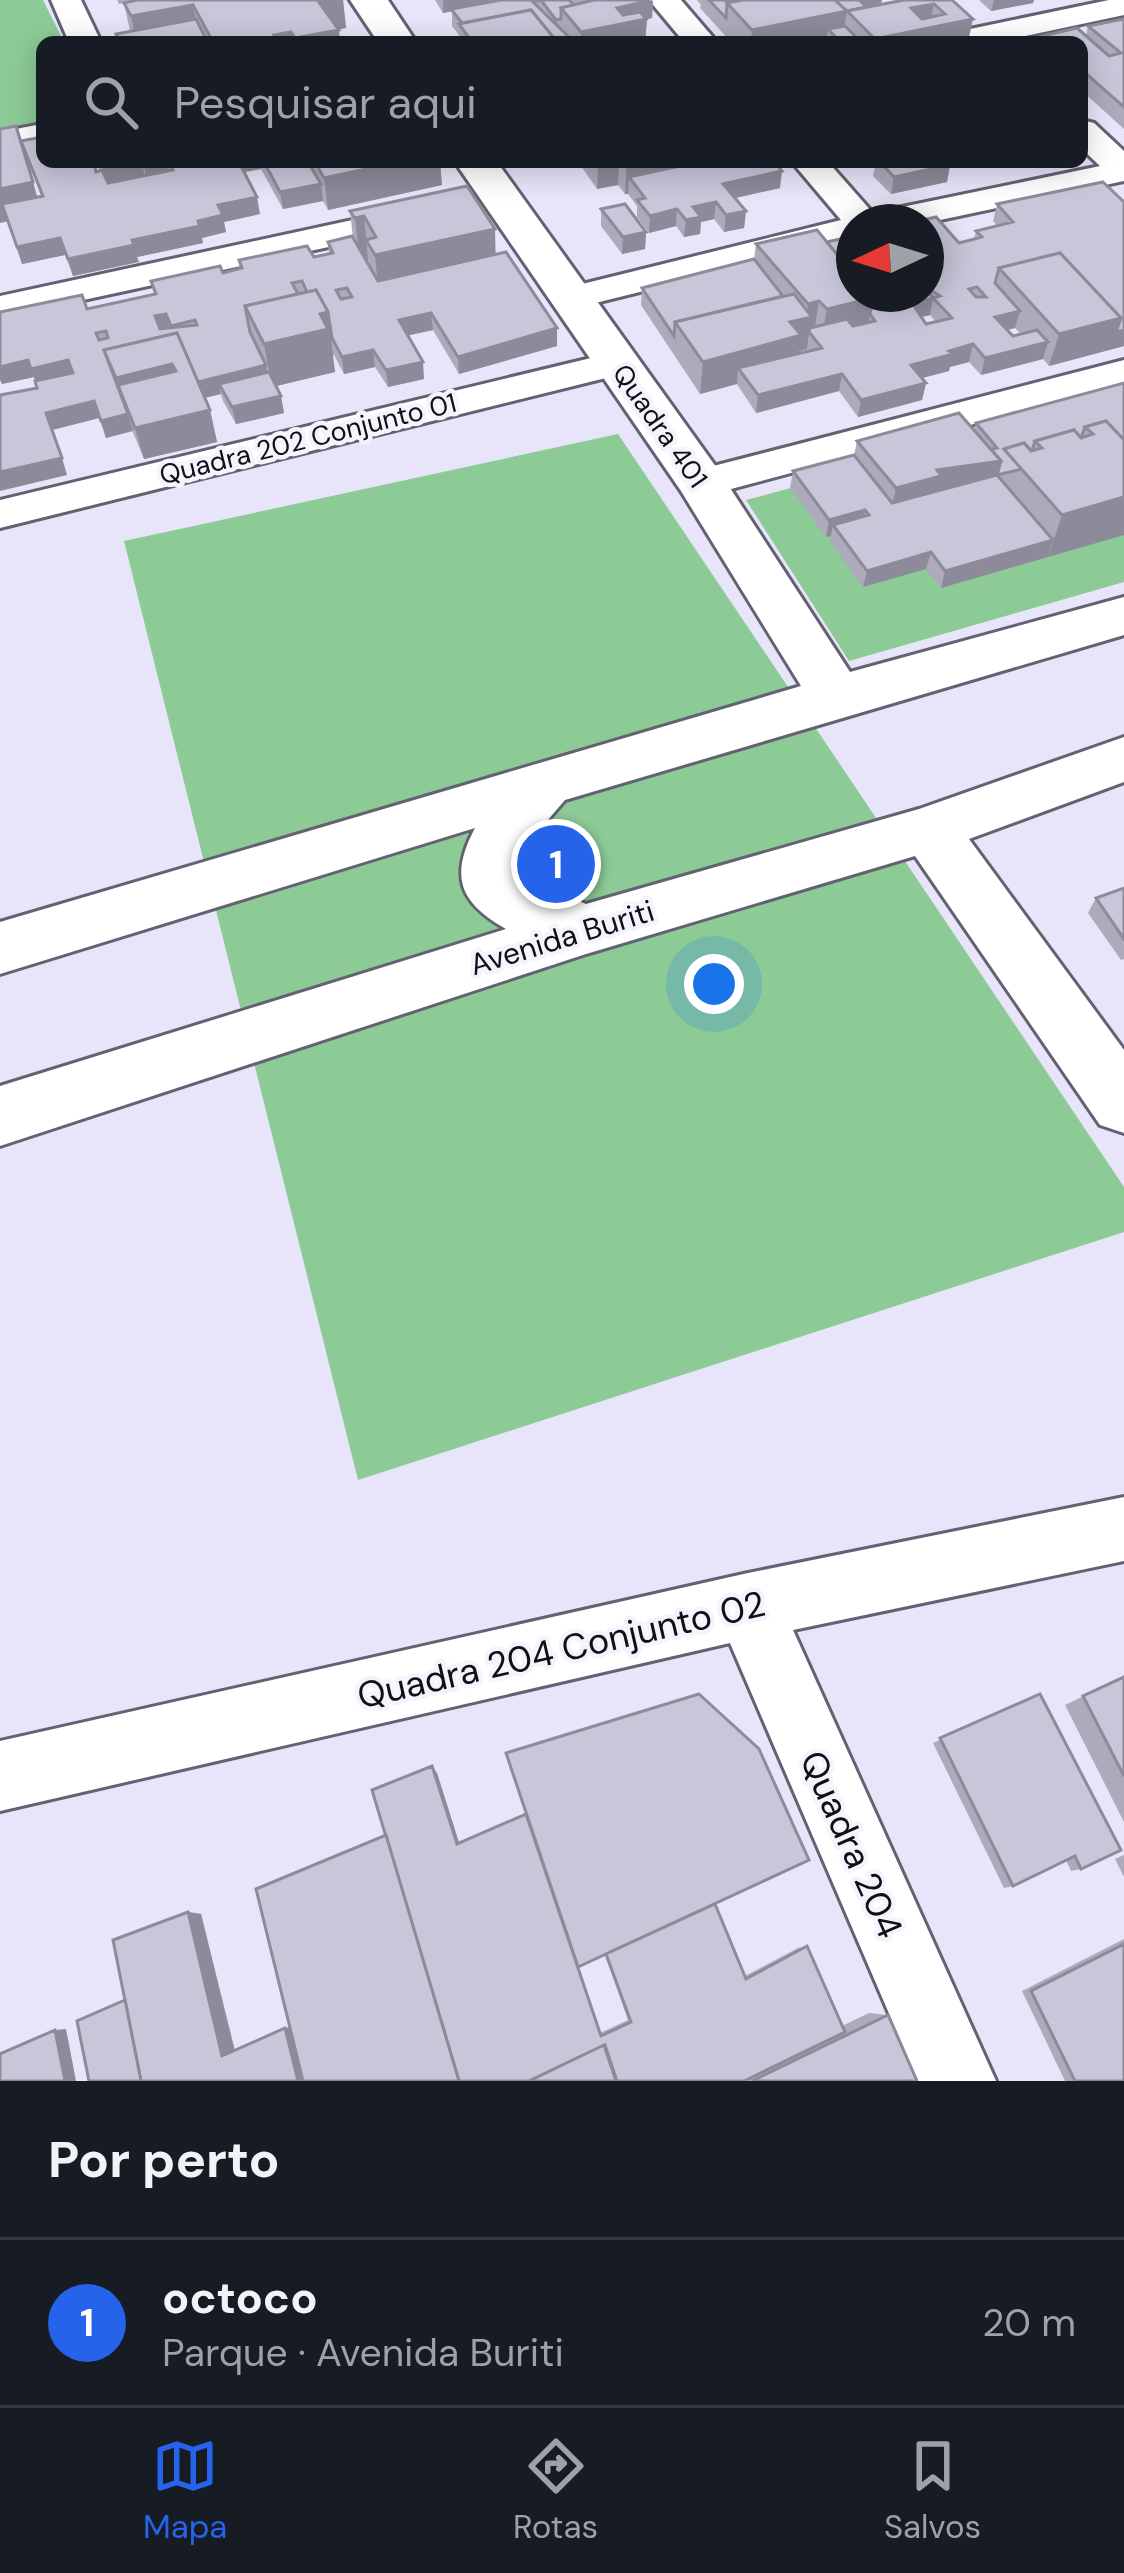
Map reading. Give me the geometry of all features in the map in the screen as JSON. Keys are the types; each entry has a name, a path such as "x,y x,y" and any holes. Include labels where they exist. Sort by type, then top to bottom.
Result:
{"main road":[{"path":"368,0 393,36"},
{"name":"Quadra 401","path":"489,181 701,483 836,696"},
{"path":"0,948 836,696 1124,616"},
{"name":"Avenida Buriti","path":"0,1117 586,929 929,829 1124,759"},
{"path":"543,787 506,827 489,859 495,893 532,914 586,929"},
{"path":"929,829 1124,1104"}],"street":[{"path":"66,0 82,36"},
{"path":"664,0 696,36"},
{"path":"998,36 1124,6"},
{"path":"955,12 982,36"},
{"path":"0,142 36,135"},
{"path":"1088,136 1124,170"},
{"path":"814,168 846,204"},
{"path":"944,208 1124,170"},
{"path":"0,307 489,181"},
{"path":"571,298 836,232"},
{"name":"Quadra 202 Conjunto 01","path":"0,514 616,364"},
{"path":"701,483 1124,373"},
{"name":"Quadra 204 Conjunto 02","path":"0,1776 748,1606 1124,1529"},
{"name":"Quadra 204","path":"748,1606 957,2081"}],"green space":[{"path":"0,0 43,0 61,36 36,36 36,126 0,133"},
{"path":"1124,398 1124,582 849,661 746,500"},
{"path":"618,434 1124,1187 1124,1232 358,1480 124,541"}],"building":[{"path":"325,0 318,1 339,30 306,36 291,32 210,36 193,5 131,16 124,3"},
{"path":"501,0 541,0 533,2 568,36 552,36 531,10 462,23 451,9"},
{"path":"541,0 569,0 574,5 561,8 561,19 556,20"},
{"path":"594,0 647,0 617,8 623,15 640,12 646,19 581,32 561,8"},
{"path":"709,0 743,0 727,3 726,18"},
{"path":"835,0 847,11 752,30 727,3"},
{"path":"835,0 859,0 867,7 847,11"},
{"path":"904,0 952,0 973,19 890,36 872,36 847,11","holes":["934,4 945,14 922,19 911,8"]},
{"path":"531,10 552,36 468,36 459,24"},
{"path":"196,19 204,36 117,36"},
{"path":"1124,19 1124,107 1088,75 1088,38 1109,56 1121,53 1088,26"},
{"path":"845,26 855,36 834,36 828,29"},
{"path":"1077,28 1086,36 1042,36"},
{"path":"16,126 33,182 0,189 0,129"},
{"path":"36,138 36,168 95,168 96,172 102,170 108,183 172,168 242,168 257,197 218,205 223,215 198,221 200,226 68,259 60,238 17,247 2,204 43,196 21,141"},
{"path":"267,168 312,168 321,184 280,192"},
{"path":"318,168 371,168 324,178"},
{"path":"670,168 782,171 723,184 746,211 726,215 716,202 693,207 701,217 686,220 677,209 650,216 637,200 645,198 629,177"},
{"path":"886,168 936,168 894,177"},
{"path":"1103,182 1124,202 1124,330 1116,332 1121,318 1060,253 999,268 995,283 1020,311 995,317 1013,336 1037,330 1048,342 985,358 973,344 949,351 953,354 911,365 926,383 861,400 842,374 758,395 738,368 822,348 810,328 847,319 853,326 875,321 870,314 918,312 926,324 952,318 944,310 944,226 959,243 982,237 976,231 1013,222 997,204"},
{"path":"467,186 495,229 375,255 366,240 376,237 364,216 355,218 350,211"},
{"path":"625,204 646,232 623,237 601,209"},
{"path":"817,230 836,253 836,307 827,309 819,301 808,304 756,244"},
{"path":"352,236 378,281 506,252 557,328 458,357 431,313 399,320 423,362 386,370 373,350 342,357 316,290 307,292 302,281 292,283 298,294 245,306 250,332 266,365 198,382 177,333 104,350 128,414 101,421 94,401 46,413 62,458 0,472 0,395 37,388 35,381 73,373 68,360 31,369 28,360 0,367 0,312 82,295 87,309 156,294 151,281 220,266 223,273 242,268 239,260 307,246 314,257 333,253 328,242","holes":["347,288 352,297 341,299 336,290","166,314 171,326 195,320 197,325 160,329 155,316"]},
{"path":"1060,253 1121,318 1059,334 999,268"},
{"path":"754,259 783,296 675,322 674,336 642,288"},
{"path":"316,290 328,312 320,314 328,329 264,344 245,306"},
{"path":"794,294 812,317 790,322 801,335 703,362 675,322"},
{"path":"177,333 210,410 135,428 118,385 176,371 172,364 116,378 104,350"},
{"path":"269,372 281,396 232,407 219,384"},
{"path":"1124,383 1124,440 1106,421 1085,427 1081,438 1074,430 1035,441 1032,451 1024,443 1004,449 1022,469 997,475 1001,461 991,449 997,448 976,423"},
{"path":"959,413 1001,461 937,470 941,476 896,488 857,441"},
{"path":"1106,421 1124,440 1124,497 1062,515 1004,449 1024,443 1031,451 1042,448 1035,441 1074,430 1081,438 1093,434 1085,427"},
{"path":"854,455 892,503 997,475 1053,540 945,571 931,552 867,571 833,525 869,515 865,510 829,520 793,471"},
{"path":"1124,888 1124,939 1096,898"},
{"path":"1124,1677 1124,1776 1083,1696"},
{"path":"699,1694 759,1749 809,1860 578,1967 506,1753"},
{"path":"1040,1694 1121,1850 1081,1869 1075,1856 1013,1886 940,1738"},
{"path":"432,1766 457,1844 526,1814 601,2036 631,2022 606,1954 715,1904 746,1979 807,1946 845,2032 744,2081 617,2081 605,2045 529,2081 459,2081 372,1790"},
{"path":"386,1835 459,2081 303,2081 256,1889"},
{"path":"188,1912 222,2056 285,2028 298,2081 141,2081 113,1940"},
{"path":"1124,1944 1124,2081 1075,2081 1031,1991"},
{"path":"125,2000 141,2081 89,2081 77,2021"},
{"path":"888,2015 917,2081 752,2081"},
{"path":"55,2030 65,2081 0,2081 0,2054"},
{"path":"604,2045 616,2081 529,2081"}],"place":[{"name":"octoco","path":"556,864"}]}
